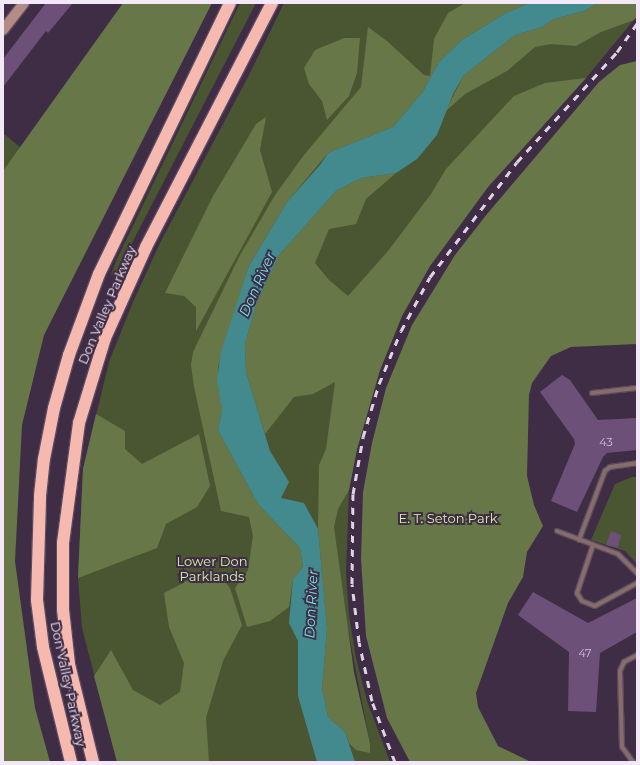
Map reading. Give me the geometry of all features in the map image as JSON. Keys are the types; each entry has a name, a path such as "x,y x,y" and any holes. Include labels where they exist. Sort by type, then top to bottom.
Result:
{"highway":[{"name":"Don Valley Parkway","path":"71,762 43,647 38,600 40,496 44,459 54,408 76,333 99,274 159,146 230,3"},
{"name":"Don Valley Parkway","path":"93,762 69,664 63,610 63,543 79,423 105,338 146,247 272,3"}],"street":[{"path":"3,30 24,3"}],"lane":[{"path":"592,393 637,388"},
{"path":"579,540 606,471 610,467 637,464"},
{"path":"557,531 618,554 637,573"},
{"path":"593,545 577,593 582,601 595,606 637,583"},
{"path":"633,762 622,747 620,671 624,662 637,655"}],"green space":[{"path":"123,3 212,3 44,335 22,425 15,561 35,708 50,762 3,762 3,171"},
{"path":"240,3 256,3 115,276 111,274 117,259"},
{"name":"Lower Don Parklands","path":"284,3 637,3 637,16 586,78 488,187 430,266 402,316 380,370 357,449 349,490 346,573 349,615 356,658 367,701 390,762 117,762 82,628 78,578 83,469 109,362 133,302 161,241 249,75","holes":["347,625 370,743 370,753 352,703"]},
{"path":"465,3 529,3 506,13 462,40 439,62 422,93 393,127 328,153 287,202 249,266 218,367 222,410 218,430 258,504 300,548 303,567 293,579 289,607 270,621 247,627 235,588 248,570 253,536 249,517 221,511 194,387 191,365 193,352 239,257 275,195 304,155 361,87 368,27 387,41 424,75 430,76 434,39 448,13"},
{"path":"598,3 637,3 637,16 634,20 601,32 576,46 551,44 535,47 507,71 465,94 445,112 464,75 515,35 542,27 554,19 584,11"},
{"path":"344,38 360,38 357,73 349,96 327,120 322,101 309,84 304,68 315,50"},
{"name":"E. T. Seton Park","path":"637,61 637,344 571,347 551,356 532,383 529,395 527,476 534,505 543,526 527,552 523,577 508,603 476,693 478,707 498,746 531,762 410,762 387,718 366,636 361,559 363,492 372,443 386,388 412,325 455,255 487,214 599,82 620,65"},
{"path":"586,78 488,187 430,266 402,316 380,370 357,449 349,490 338,509 334,527 354,672 370,743 370,753 356,750 349,743 345,732 328,717 322,688 327,629 318,529 319,465 326,449 335,382 313,394 294,397 265,434 246,372 245,344 256,305 279,255 336,191 361,178 396,173 366,199 356,224 329,229 315,263 329,280 348,296 388,251 431,194 446,169 514,96 545,83"},
{"path":"266,117 260,150 272,192 196,331 196,307 184,296 165,293 213,196 256,124"},
{"path":"3,133 21,148 3,171"},
{"path":"96,414 125,431 125,449 142,464 199,434 210,486 197,507 166,524 157,548 78,578 83,469"},
{"path":"632,477 637,477 637,564 625,551 591,540 615,484"},
{"path":"217,572 230,588 242,625 223,661 206,718 209,762 117,762 94,676 111,650 133,690 160,705 180,692 184,663 169,627 164,593 191,579"}],"water":[{"name":"Don River","path":"529,3 598,3 584,11 554,19 542,27 515,35 464,75 453,94 437,135 417,159 396,173 361,178 336,191 279,255 256,305 245,344 246,372 270,451 289,482 281,498 304,503 318,529 327,629 322,688 328,717 345,732 355,762 317,762 298,696 298,641 289,623 293,579 303,567 300,548 258,504 218,430 222,410 217,380 221,352 249,266 287,202 320,165 328,153 393,127 422,93 439,62 462,40 506,13"}],"building":[{"path":"46,3 73,3 48,33 46,31 3,87 3,59"},
{"path":"562,375 570,380 598,420 637,418 637,450 607,453 603,457 577,512 551,501 575,444 574,439 540,392"},
{"path":"611,531 621,535 618,548 606,545"},
{"path":"533,592 588,623 637,598 637,632 600,653 596,712 568,711 569,652 518,615"}],"railway":[{"path":"395,762 372,701 359,642 352,584 353,494 363,437 379,384 401,331 430,277 517,162 617,52 637,23"}]}
